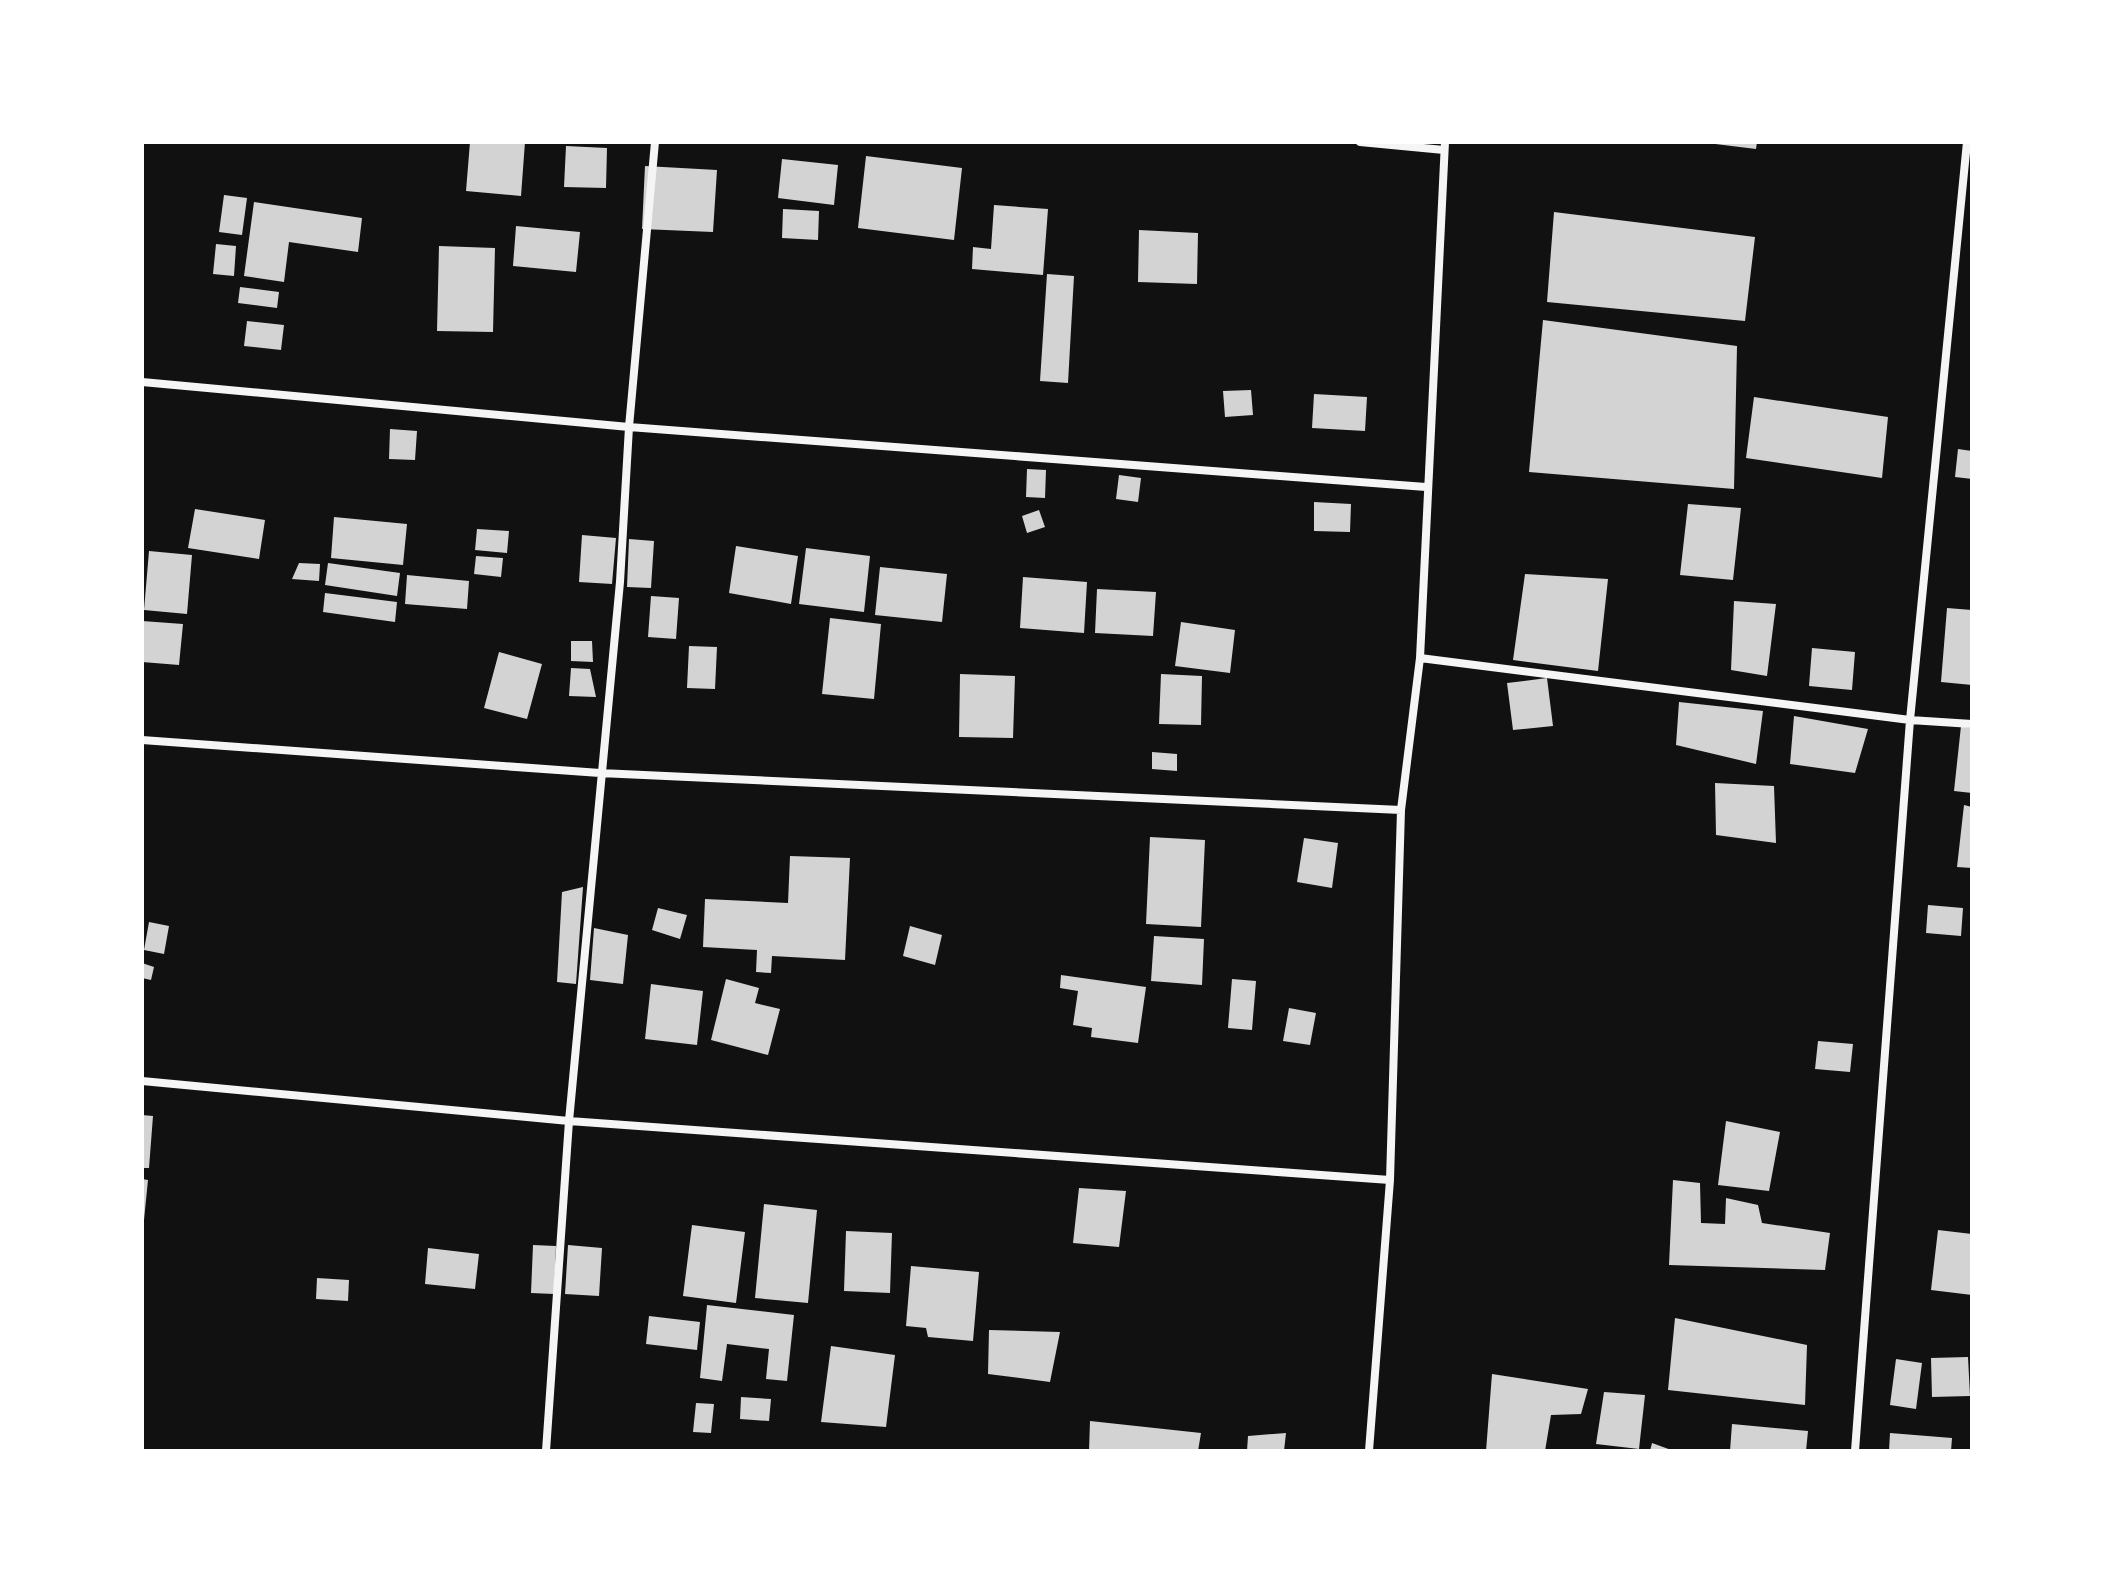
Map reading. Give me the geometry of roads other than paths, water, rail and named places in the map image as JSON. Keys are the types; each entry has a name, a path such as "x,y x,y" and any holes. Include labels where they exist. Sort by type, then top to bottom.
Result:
{"street":[{"path":"546,1451 569,1121 620,582 629,427 655,142"},
{"path":"1360,142 1444,146 1420,658 1401,810 1390,1180 1369,1451"},
{"path":"1855,1451 1910,720 1967,142"},
{"path":"142,382 629,427 1426,487"},
{"path":"1420,658 1910,720 1972,724"},
{"path":"142,740 600,773 1401,810"},
{"path":"142,1081 569,1121 1390,1180"}]}
